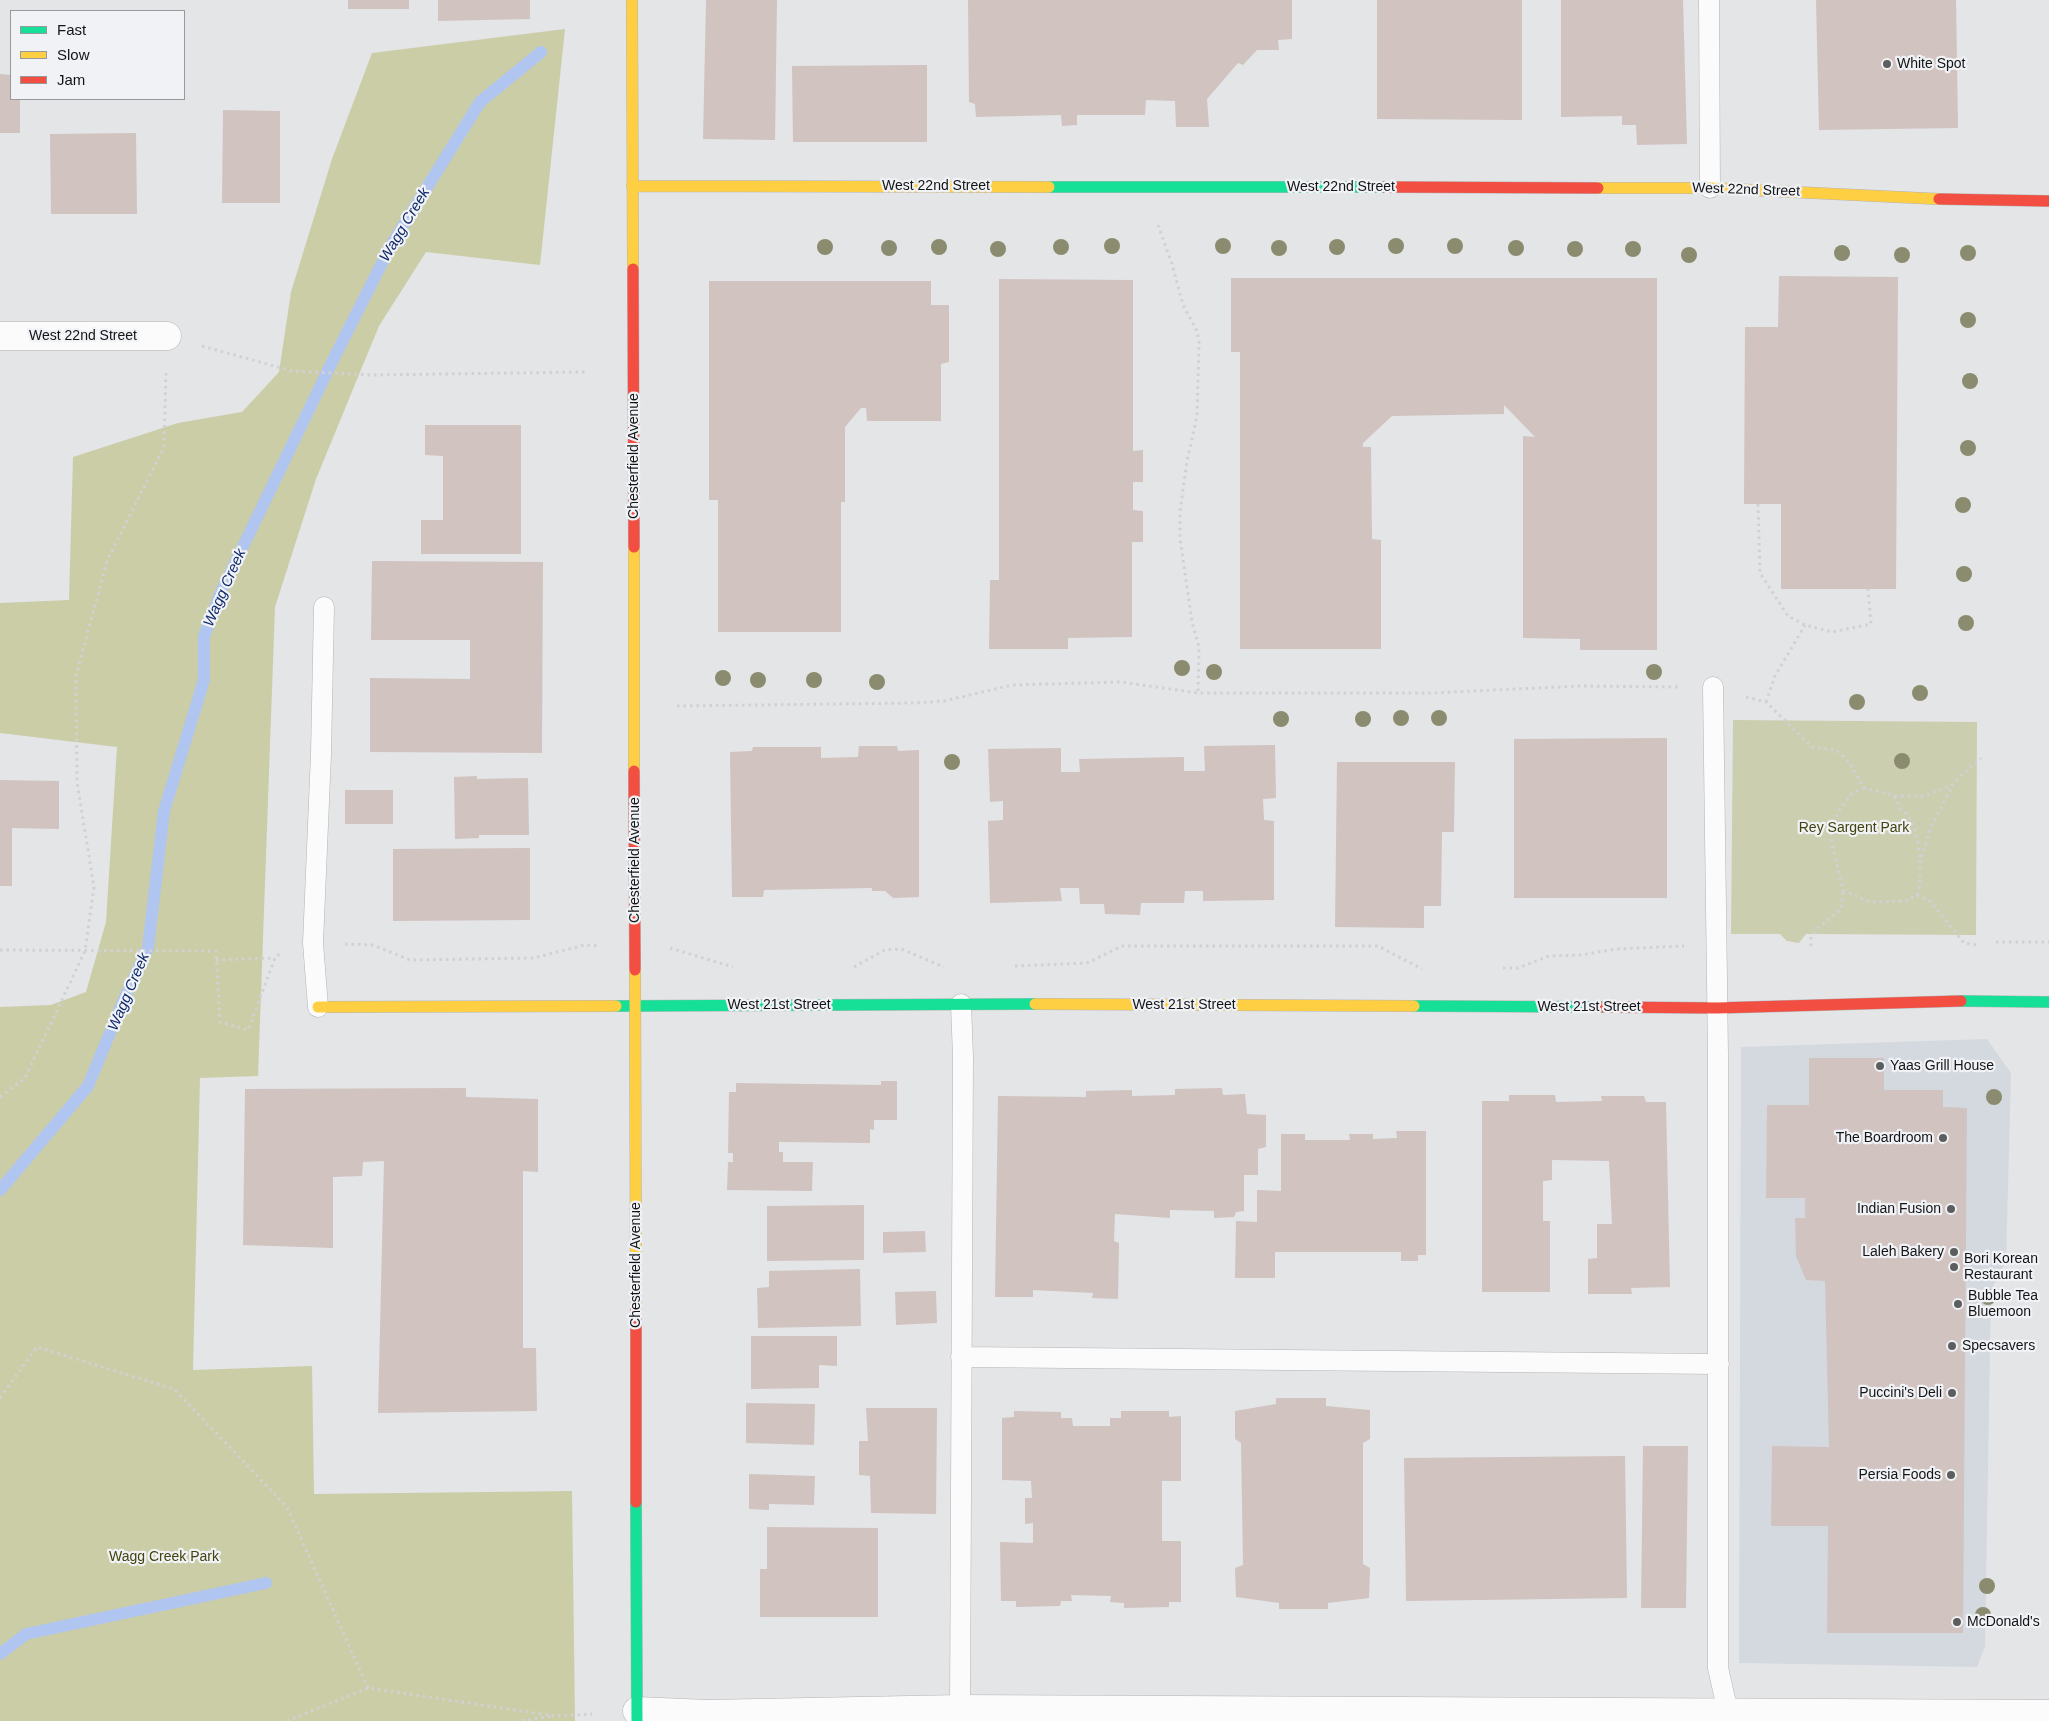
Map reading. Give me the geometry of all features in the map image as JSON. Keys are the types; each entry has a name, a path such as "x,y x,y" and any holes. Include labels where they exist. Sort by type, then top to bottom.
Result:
{"street":[{"name":"Chesterfield Avenue","path":"632,0 637,1716"},
{"name":"West 22nd Street","path":"632,186 1710,188 1981,202 2049,201"},
{"name":"West 22nd Street","path":"0,336 167,336"},
{"name":"West 21st Street","path":"318,1007 961,1004 1717,1008 1975,1001 2049,1002"},
{"path":"637,1716 960,1709 1729,1717 2049,1714"}],"lane":[{"path":"1709,0 1710,188"},
{"path":"318,1007 314,944 324,606"},
{"path":"1713,687 1719,1364 1718,1668 1729,1717"},
{"path":"960,1709 961,1004"},
{"path":"961,1357 1719,1364"}],"path":[{"path":"1158,226 1172,264 1183,305 1197,331 1199,342 1197,416 1187,462 1180,511 1180,538 1192,622 1199,647 1198,693"},
{"path":"0,1097 25,1078 85,951 94,887 76,782 76,676 107,561 164,447 167,336 292,371 372,375 585,372"},
{"path":"1758,504 1760,573 1788,616 1805,625 1832,632 1871,624 1868,589"},
{"path":"1766,702 1775,676 1805,625"},
{"path":"677,706 914,703 944,701 1012,685 1122,682 1198,693 1433,693 1579,686 1713,687 1766,702 1812,747 1836,750 1849,762 1864,788"},
{"path":"1811,946 1811,937 1818,928 1841,910 1843,890 1834,860 1831,833 1837,814 1852,793 1864,788 1894,796 1924,796 1950,786 1982,758"},
{"path":"1920,857 1932,825 1954,782"},
{"path":"1843,890 1859,898 1881,903 1906,901 1917,895 1920,886 1920,857 1916,832 1908,815 1901,809 1894,796"},
{"path":"1917,895 1930,901 1964,943 1977,945"},
{"path":"1996,942 2049,942"},
{"path":"340,944 373,945 410,960 533,958 585,945 601,946"},
{"path":"1007,966 1087,963 1122,946 1378,946 1424,970"},
{"path":"1499,968 1518,968 1549,956 1616,949 1685,946"},
{"path":"0,950 216,951 220,1022 248,1030 275,958 286,947"},
{"path":"667,948 738,968"},
{"path":"849,970 885,950 901,949 948,968"},
{"path":"216,960 275,958"},
{"path":"0,1398 37,1346 174,1389 287,1508 368,1688"},
{"path":"288,1721 368,1688 555,1716"},
{"path":"522,1721 555,1716 592,1714"}],"shaded area":[{"path":"1987,1039 2011,1073 2006,1262 1991,1290 1985,1647 1977,1667 1739,1663 1741,1047"}],"green space":[{"name":"Wagg Creek Park","path":"565,29 540,265 426,252 379,326 316,479 275,607 258,1076 200,1078 193,1370 312,1366 314,1494 572,1491 575,1721 0,1721 0,1007 51,1005 86,992 106,922 117,747 0,733 0,603 69,600 73,457 178,423 242,412 279,372 291,292 332,159 372,53"},
{"name":"Rey Sargent Park","path":"1733,720 1977,722 1976,935 1806,934 1799,943 1787,941 1780,934 1731,934"}],"building":[{"path":"348,0 409,0 409,9 348,9"},
{"path":"438,0 530,0 530,19 438,21"},
{"path":"706,0 777,0 775,140 703,139"},
{"path":"968,0 1292,0 1292,39 1278,40 1279,50 1257,50 1243,65 1238,63 1207,99 1209,127 1176,127 1175,101 1146,100 1145,115 1077,115 1077,125 1062,126 1061,115 976,117 975,104 969,102"},
{"path":"1377,0 1522,0 1522,120 1377,119"},
{"path":"1561,0 1683,0 1687,144 1637,145 1636,125 1622,125 1622,116 1561,117"},
{"name":"White Spot","path":"1816,0 1956,0 1958,128 1819,130"},
{"path":"927,65 927,142 793,142 792,66"},
{"path":"0,74 10,75 10,100 20,100 20,133 0,133"},
{"path":"223,110 280,111 280,203 222,203"},
{"path":"136,133 137,214 51,214 50,134"},
{"path":"1779,276 1898,277 1896,589 1781,589 1781,504 1744,504 1745,327 1778,327"},
{"path":"1231,278 1657,278 1657,650 1580,650 1580,639 1523,638 1523,436 1535,437 1504,405 1504,414 1392,416 1363,443 1363,447 1371,447 1372,539 1381,540 1381,649 1240,649 1240,352 1231,352"},
{"path":"999,279 1133,280 1133,451 1143,450 1143,482 1133,482 1133,510 1143,511 1143,542 1132,542 1132,637 1068,638 1068,649 989,649 990,580 999,580"},
{"path":"709,281 931,281 931,305 949,305 949,362 941,364 941,421 867,421 866,408 861,408 845,427 845,502 841,502 841,632 718,632 718,500 709,500"},
{"path":"425,425 521,425 521,554 421,554 421,520 443,520 443,456 425,455"},
{"path":"372,561 543,562 542,753 370,752 370,678 470,679 470,640 371,640"},
{"path":"1667,738 1667,898 1514,898 1514,739"},
{"path":"1275,745 1276,798 1263,799 1264,820 1274,821 1274,900 1203,901 1203,891 1185,891 1184,903 1141,903 1140,915 1105,914 1104,904 1080,904 1079,888 1060,888 1062,901 990,903 988,821 1003,820 1003,801 990,802 988,749 1061,748 1061,772 1080,772 1079,759 1184,757 1184,771 1205,771 1204,746"},
{"path":"859,746 897,746 898,751 919,750 919,897 893,898 885,891 872,891 872,888 764,890 763,897 732,897 730,752 752,751 753,747 821,747 821,758 858,757"},
{"path":"1337,762 1455,762 1454,832 1442,832 1441,906 1424,906 1424,928 1335,927"},
{"path":"477,776 477,779 528,778 529,835 479,835 479,838 455,839 454,777"},
{"path":"0,780 59,781 59,829 12,828 12,886 0,886"},
{"path":"345,790 393,790 393,824 345,824"},
{"path":"530,848 530,920 393,921 393,849"},
{"path":"1809,1058 1884,1058 1884,1090 1943,1090 1943,1107 1967,1108 1963,1633 1827,1633 1828,1526 1771,1526 1772,1446 1829,1447 1825,1281 1806,1280 1796,1256 1795,1218 1805,1218 1805,1198 1766,1198 1767,1105 1809,1105"},
{"path":"881,1081 897,1081 897,1120 874,1120 874,1130 870,1129 870,1143 779,1142 779,1152 783,1152 783,1162 813,1162 812,1191 727,1190 728,1162 733,1162 733,1153 728,1153 729,1092 736,1092 736,1083 881,1085"},
{"path":"466,1088 466,1097 538,1099 538,1172 523,1171 523,1348 536,1348 537,1411 378,1413 384,1161 363,1162 362,1176 333,1177 333,1248 243,1245 245,1089"},
{"path":"1222,1088 1223,1095 1245,1094 1247,1114 1266,1115 1266,1147 1258,1149 1258,1175 1244,1175 1244,1211 1236,1212 1234,1217 1214,1218 1214,1211 1170,1210 1170,1218 1115,1214 1114,1241 1119,1243 1118,1299 1092,1298 1093,1293 1033,1290 1033,1297 995,1297 998,1096 1086,1097 1086,1091 1132,1090 1132,1096 1175,1095 1175,1089"},
{"path":"1509,1095 1555,1095 1556,1102 1602,1101 1601,1096 1644,1096 1646,1102 1666,1102 1670,1287 1631,1288 1632,1294 1588,1294 1588,1259 1597,1258 1597,1224 1612,1224 1609,1161 1552,1160 1552,1180 1543,1181 1543,1221 1550,1221 1550,1292 1482,1292 1482,1101 1509,1101"},
{"path":"1396,1131 1426,1131 1426,1255 1418,1255 1418,1261 1401,1261 1401,1252 1275,1252 1275,1278 1235,1278 1236,1221 1257,1222 1257,1190 1281,1191 1281,1134 1305,1134 1305,1140 1350,1140 1349,1134 1373,1134 1373,1139 1397,1138"},
{"path":"864,1205 864,1260 767,1261 767,1206"},
{"path":"925,1231 926,1252 883,1253 883,1232"},
{"path":"860,1269 861,1326 758,1328 757,1288 769,1287 769,1271"},
{"path":"936,1291 937,1323 896,1325 895,1292"},
{"path":"751,1336 837,1336 837,1366 819,1365 819,1388 751,1389"},
{"path":"1276,1398 1326,1398 1326,1406 1370,1410 1370,1439 1363,1443 1363,1564 1370,1568 1369,1598 1328,1603 1328,1609 1279,1609 1279,1603 1236,1597 1235,1568 1243,1565 1241,1443 1235,1439 1235,1411 1276,1404"},
{"path":"746,1403 815,1404 814,1445 746,1443"},
{"path":"866,1408 937,1408 936,1514 871,1513 870,1476 859,1475 859,1441 868,1441"},
{"path":"1014,1411 1061,1412 1061,1418 1072,1418 1073,1426 1110,1426 1110,1418 1121,1418 1121,1411 1169,1411 1169,1417 1181,1416 1181,1481 1162,1481 1162,1541 1181,1541 1181,1602 1169,1602 1169,1607 1124,1608 1124,1603 1110,1602 1111,1596 1071,1595 1072,1601 1061,1601 1060,1606 1016,1607 1016,1601 1001,1601 1000,1542 1033,1543 1033,1523 1025,1524 1025,1498 1032,1498 1031,1481 1002,1480 1002,1418 1014,1417"},
{"path":"1643,1446 1688,1446 1686,1608 1641,1608"},
{"path":"1625,1456 1627,1598 1406,1601 1404,1458"},
{"path":"749,1474 815,1476 814,1505 769,1504 769,1510 749,1509"},
{"path":"767,1527 878,1528 878,1617 760,1617 760,1569 767,1569"}],"waterway":[{"name":"Wagg Creek","path":"0,1190 88,1086 124,999 148,948 164,811 204,680 204,636 221,592 330,366 390,247 480,102 541,52"},
{"path":"0,1654 26,1634 266,1583"}],"traffic: fast":[{"path":"1049,187 1383,187"},
{"path":"1961,1001 2049,1002"},
{"path":"616,1006 1035,1004"},
{"path":"1414,1006 1603,1007"},
{"path":"636,1502 637,1721"}],"traffic: slow":[{"path":"632,0 633,269"},
{"path":"632,186 1049,187"},
{"path":"1598,188 1710,188 1939,199"},
{"path":"634,547 634,771"},
{"path":"635,970 636,1307"},
{"path":"1035,1004 1414,1006"},
{"path":"318,1007 616,1006"}],"traffic: jam":[{"path":"1383,187 1598,188"},
{"path":"1939,199 2049,201"},
{"path":"633,269 634,547"},
{"path":"634,771 635,970"},
{"path":"1603,1007 1717,1008 1961,1001"},
{"path":"636,1307 636,1502"}],"place":[{"name":"White Spot","path":"1887,64"},
{"name":"Yaas Grill House","path":"1880,1066"},
{"name":"The Boardroom","path":"1943,1138"},
{"name":"Indian Fusion","path":"1951,1209"},
{"name":"Laleh Bakery","path":"1954,1252"},
{"name":"Bori Korean Restaurant","path":"1954,1267"},
{"name":"Bubble Tea Bluemoon","path":"1958,1304"},
{"name":"Specsavers","path":"1952,1346"},
{"name":"Puccini's Deli","path":"1952,1393"},
{"name":"Persia Foods","path":"1951,1475"},
{"name":"McDonald's","path":"1957,1622"}]}
